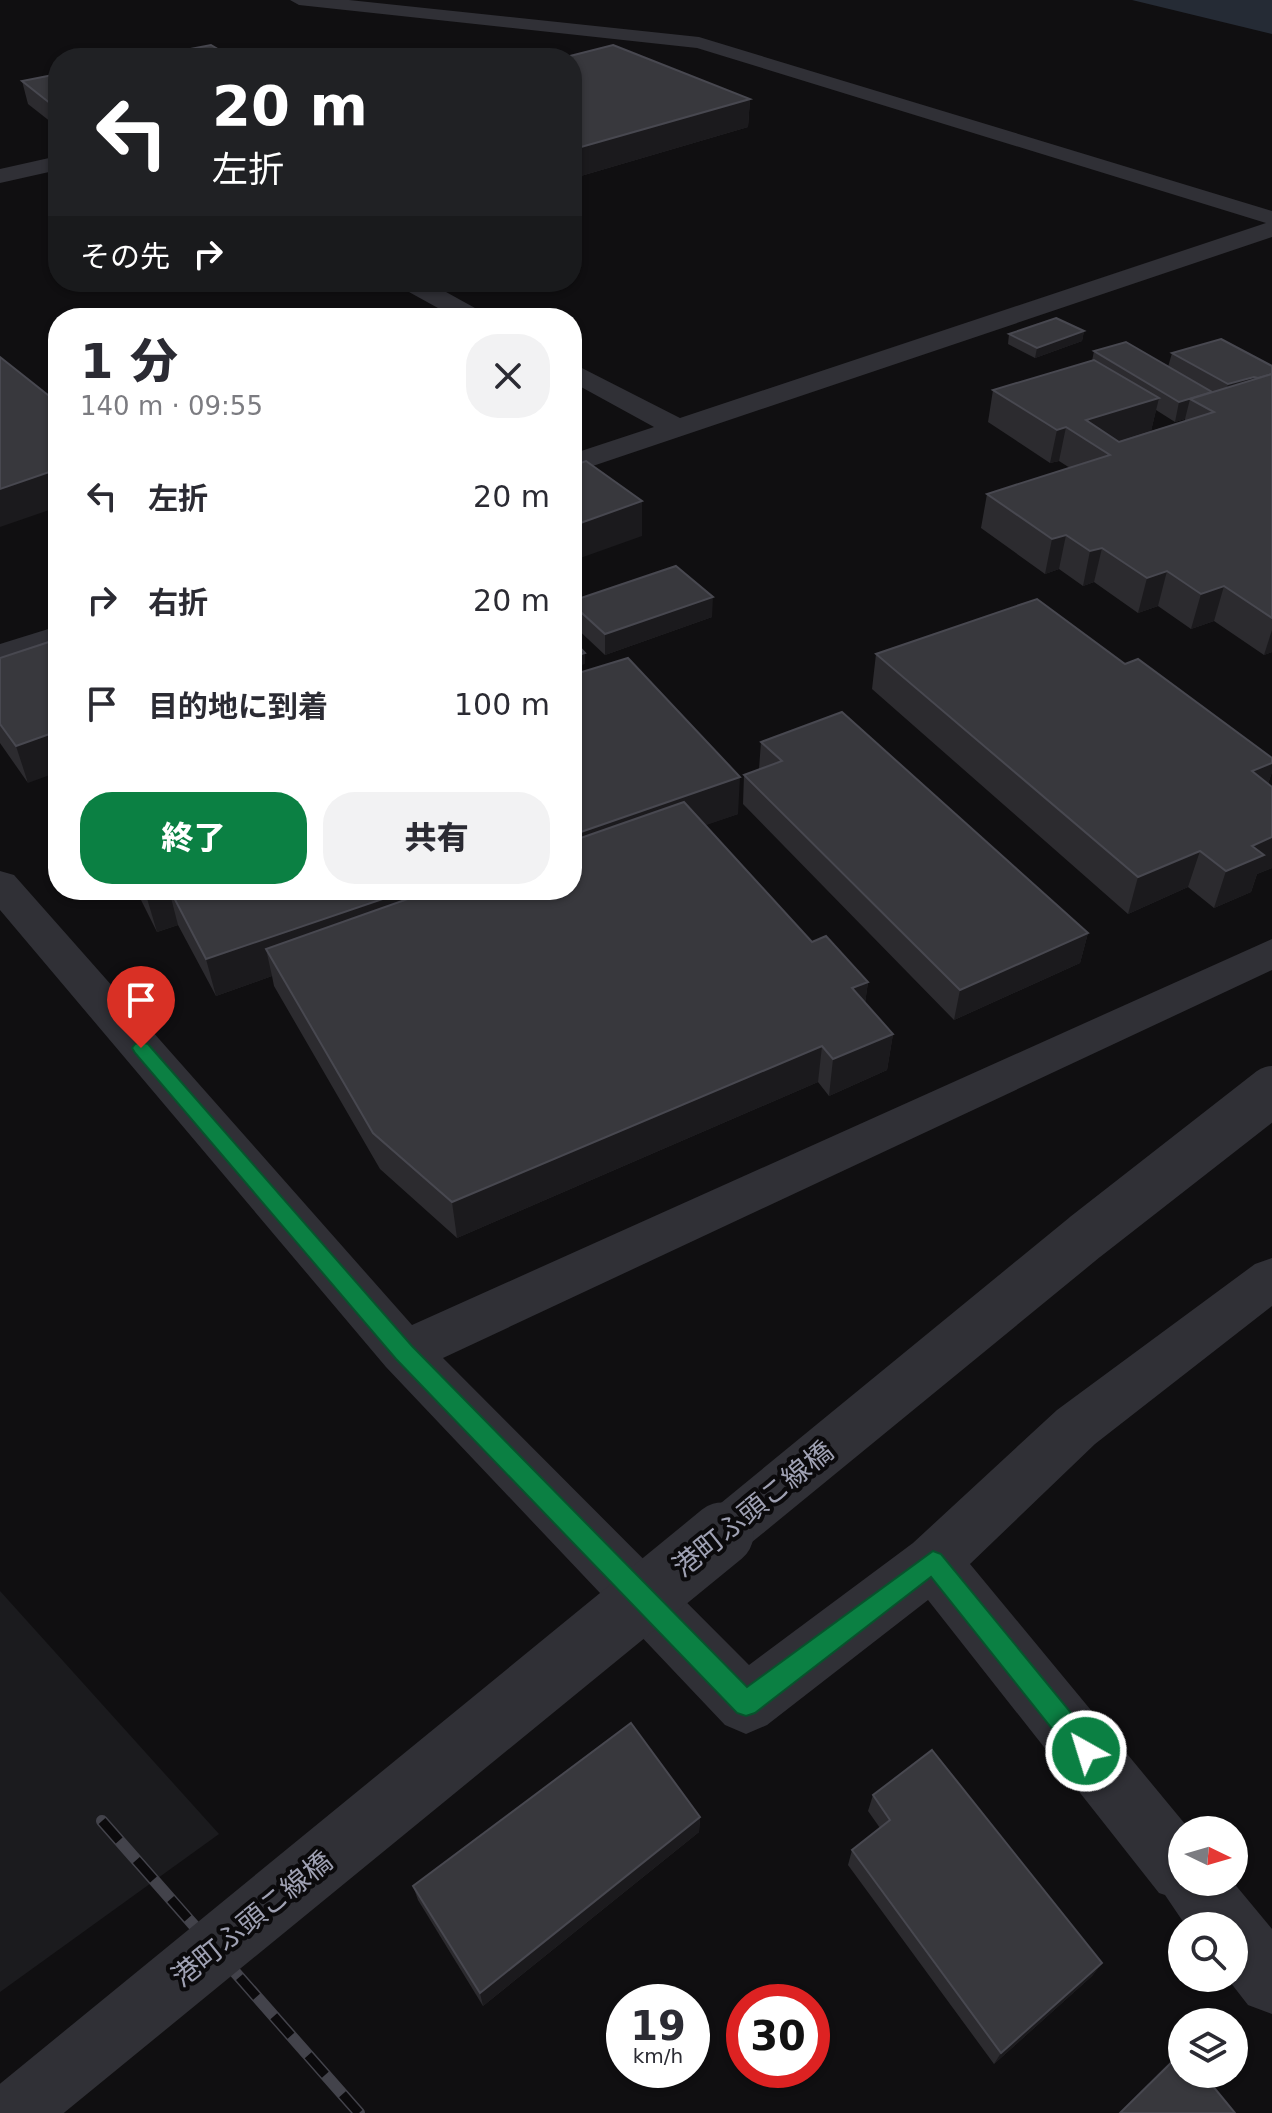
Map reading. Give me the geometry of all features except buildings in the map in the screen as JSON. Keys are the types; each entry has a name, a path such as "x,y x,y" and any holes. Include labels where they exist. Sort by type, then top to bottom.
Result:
{"street":[{"path":"299,0 699,43 1272,218"},
{"path":"581,48 635,36"},
{"path":"0,176 48,165"},
{"path":"582,461 1272,229"},
{"path":"427,292 457,308"},
{"path":"582,376 678,429"},
{"path":"0,655 48,639"},
{"path":"0,884 404,1352 746,1704 933,1562 1076,1427 1272,1278"},
{"path":"404,1352 1272,953"},
{"name":"港町ふ頭こ線橋","path":"14,2113 1073,1246 1272,1091"},
{"path":"933,1562 1168,1853"},
{"path":"1203,1896 1216,1912"},
{"path":"1248,1951 1272,1981"}],"shaded area":[{"path":"1132,0 1272,0 1272,34"},
{"path":"0,1591 219,1834 0,1992"}],"railway":[{"path":"102,1821 359,2113"}],"route":[{"path":"141,1048 404,1352 746,1704 933,1562 1086,1751"}]}
